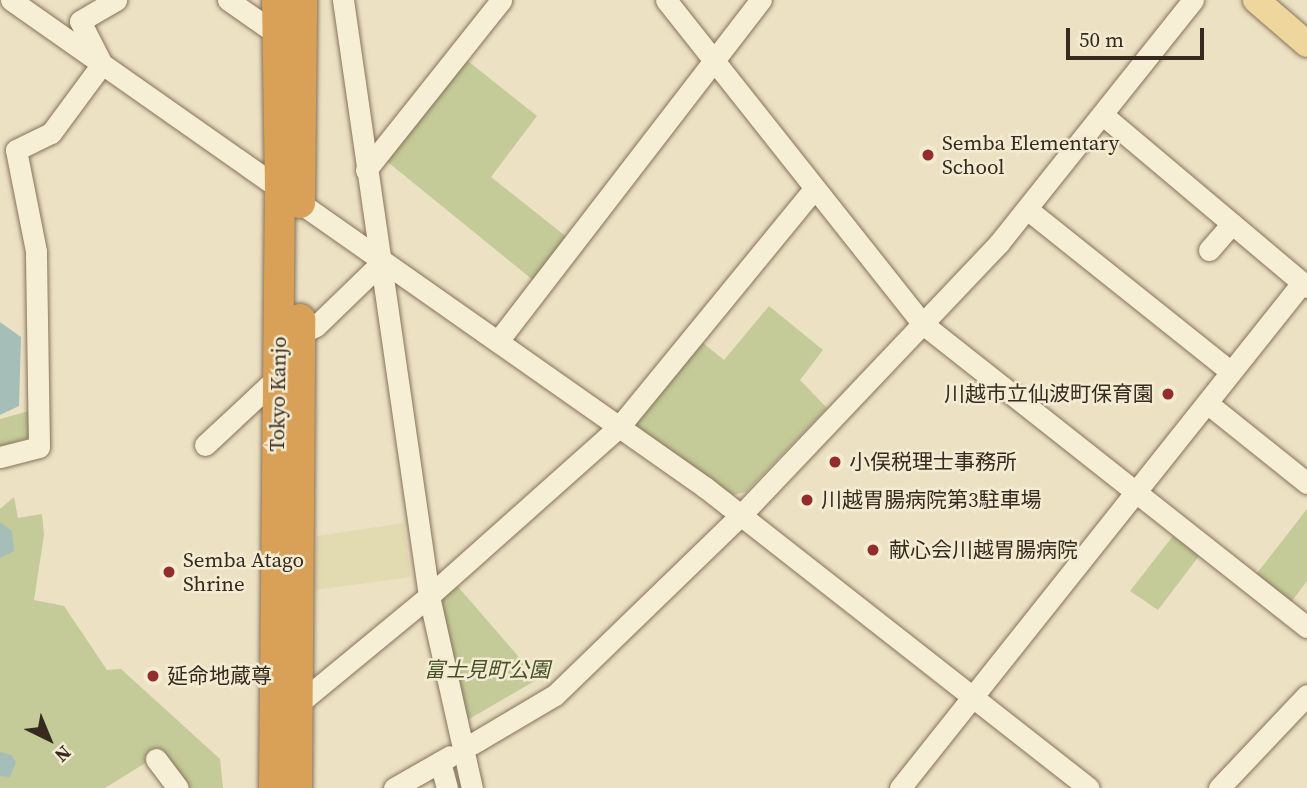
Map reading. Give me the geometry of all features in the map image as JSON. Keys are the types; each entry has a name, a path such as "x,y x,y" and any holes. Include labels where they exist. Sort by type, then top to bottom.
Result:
{"highway":[{"name":"Tokyo Kanjo","path":"278,0 277,34 300,334 297,788"},
{"name":"Tokyo Kanjo","path":"274,788 278,377 302,0"}],"main road":[{"path":"1256,0 1307,44"}],"street":[{"path":"11,0 741,515 1088,788"},
{"path":"102,64 80,21 116,0"},
{"path":"228,0 277,34"},
{"path":"343,0 378,261 429,596 472,788"},
{"path":"366,170 502,0"},
{"path":"666,0 923,324 1307,627"},
{"path":"498,341 716,63 761,0"},
{"path":"472,744 555,695 741,515 923,324 1027,209 1193,0"},
{"path":"0,457 39,447 36,251 16,150 51,133 102,64"},
{"path":"900,788 1134,492 1305,285 1103,115"},
{"path":"298,704 429,596 619,427 814,189"},
{"path":"1027,209 1231,372"},
{"path":"1209,250 1233,224"},
{"path":"300,334 316,326 378,261"},
{"path":"205,445 278,377"},
{"path":"1207,403 1307,483"},
{"path":"1219,788 1307,695"},
{"path":"156,759 178,788"},
{"path":"394,788 445,759 447,788"}],"shaded area":[{"path":"404,523 411,577 315,590 317,536"}],"green space":[{"path":"464,58 537,116 491,177 568,238 533,280 384,159"},
{"path":"769,306 823,350 800,380 827,408 746,492 733,495 631,424 698,339 724,360"},
{"path":"29,411 30,437 0,448 0,419"},
{"path":"14,497 18,518 42,514 44,535 34,600 64,606 107,670 121,669 220,759 223,788 168,788 147,762 105,788 0,788 0,509"},
{"path":"1307,509 1307,581 1289,605 1254,577"},
{"path":"1173,536 1199,556 1158,610 1130,591"},
{"name":"富士見町公園","path":"453,581 538,679 464,722 437,596"}],"water":[{"path":"0,322 21,337 19,406 0,415"},
{"path":"0,522 12,531 14,551 0,558"},
{"path":"0,752 11,755 16,762 10,777 0,776"}],"place":[{"name":"Semba Elementary School","path":"928,155"},
{"name":"川越市立仙波町保育園","path":"1168,394"},
{"name":"小俣税理士事務所","path":"835,462"},
{"name":"川越胃腸病院第3駐車場","path":"807,500"},
{"name":"献心会川越胃腸病院","path":"873,550"},
{"name":"Semba Atago Shrine","path":"169,572"},
{"name":"延命地蔵尊","path":"153,676"}]}
